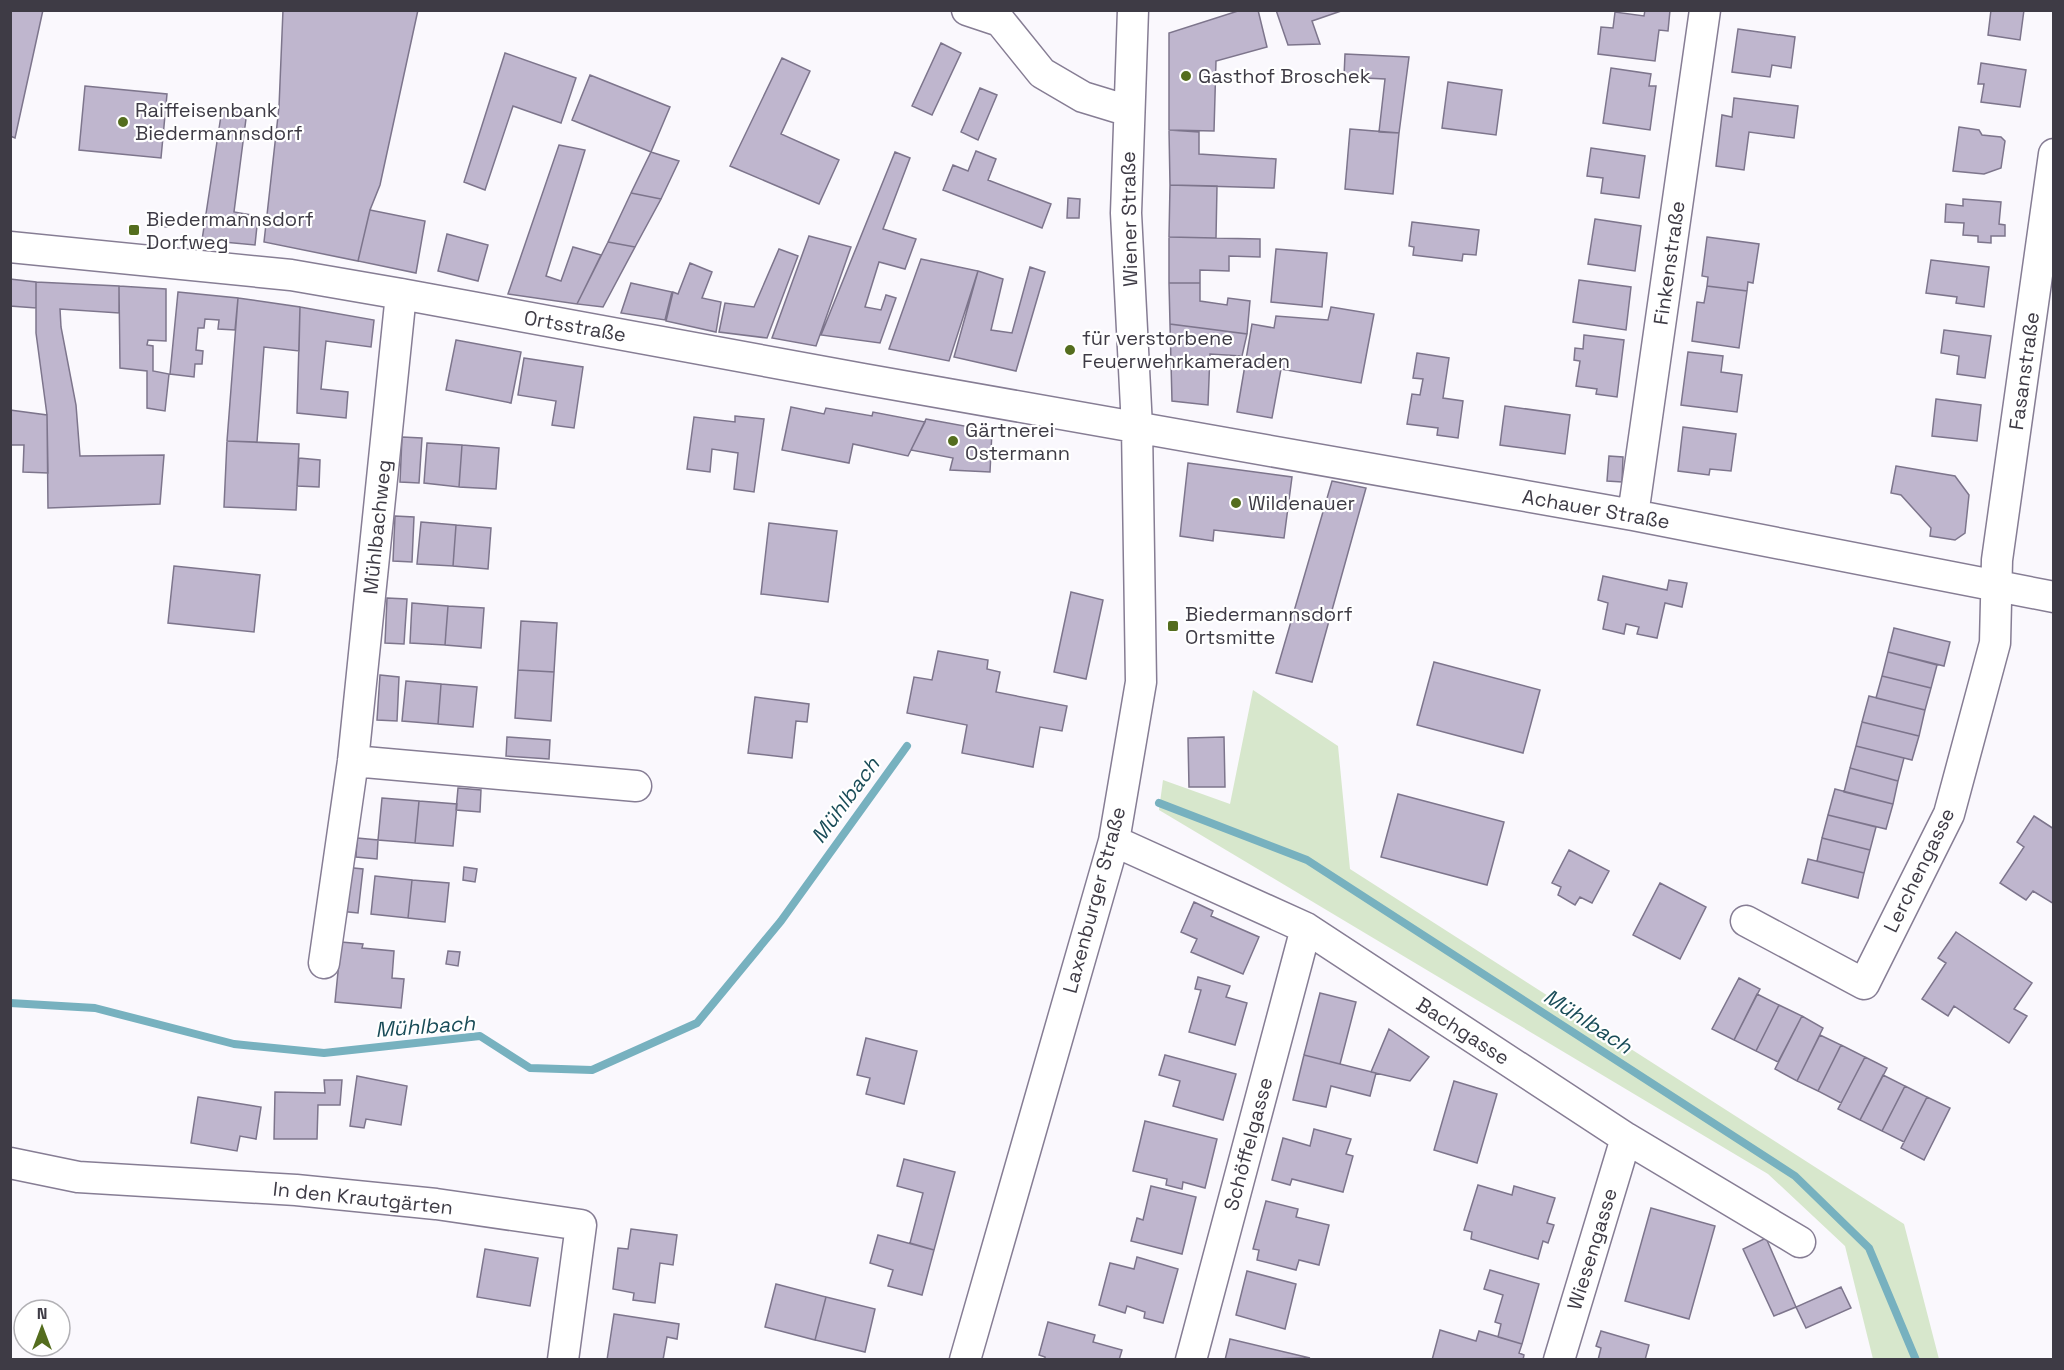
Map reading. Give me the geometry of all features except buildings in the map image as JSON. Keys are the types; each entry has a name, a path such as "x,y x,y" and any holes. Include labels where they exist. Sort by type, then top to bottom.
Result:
{"street":[{"path":"967,10 999,16 1042,73 1083,97 1129,111"},
{"name":"Wiener Straße","path":"1133,10 1126,213 1137,427"},
{"name":"Finkenstraße","path":"1633,515 1705,10"},
{"name":"Fasanstraße","path":"1996,587 1997,560 2054,154"},
{"name":"Ortsstraße","path":"10,247 291,275 1137,427"},
{"name":"Mühlbachweg","path":"324,963 353,761 401,294"},
{"name":"Achauer Straße","path":"1137,427 1633,515 2054,597"},
{"name":"Laxenburger Straße","path":"965,1359 1114,842 1142,682 1137,427"},
{"name":"Lerchengasse","path":"1746,921 1864,984 1949,814 1995,643 1996,587"},
{"path":"353,761 636,786"},
{"name":"Bachgasse","path":"1114,842 1306,928 1626,1138 1800,1242"},
{"name":"Schöffelgasse","path":"1191,1359 1306,928"},
{"name":"Wiesengasse","path":"1559,1359 1626,1138"},
{"name":"In den Krautgärten","path":"10,1163 78,1177 296,1190 436,1204 581,1225 563,1359"}],"green space":[{"path":"1253,690 1338,746 1350,869 1904,1224 1939,1359 1873,1359 1845,1246 1768,1174 1159,810 1163,780 1230,804"}],"waterway":[{"name":"Mühlbach","path":"10,1003 95,1008 234,1044 324,1053 480,1036 530,1068 592,1070 697,1023 781,921 907,746"},
{"name":"Mühlbach","path":"1159,803 1307,860 1795,1176 1869,1248 1916,1360"}],"place":[{"name":"Gasthof Broschek","path":"1186,76"},
{"name":"Raiffeisenbank Biedermannsdorf","path":"123,122"},
{"name":"Biedermannsdorf Dorfweg","path":"134,230"},
{"name":"für verstorbene Feuerwehrkameraden","path":"1070,350"},
{"name":"Gärtnerei Ostermann","path":"953,441"},
{"name":"Wildenauer","path":"1236,503"},
{"name":"Biedermannsdorf Ortsmitte","path":"1173,626"}]}
